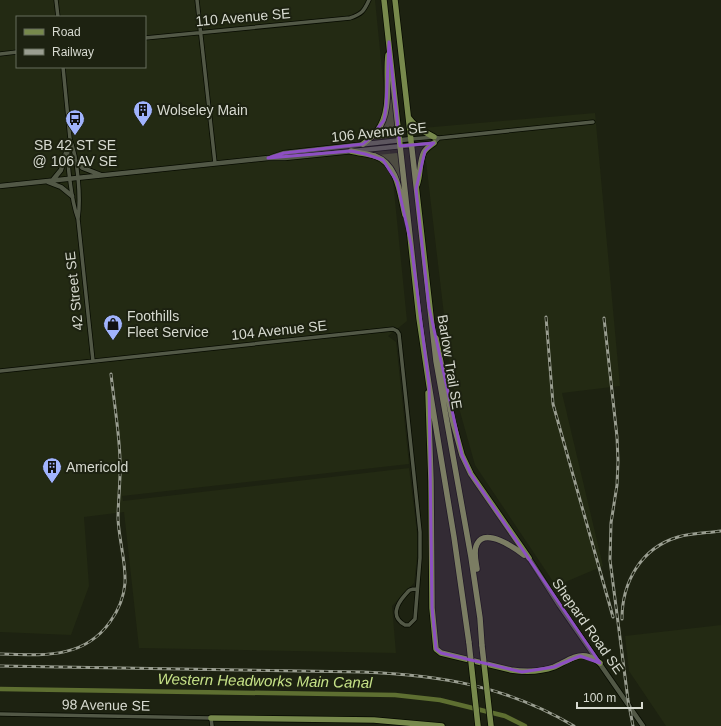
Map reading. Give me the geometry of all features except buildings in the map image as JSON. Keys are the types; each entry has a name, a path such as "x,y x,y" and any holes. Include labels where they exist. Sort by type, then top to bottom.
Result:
{"main road":[{"name":"Barlow Trail SE","path":"384,0 411,244 429,385 454,537 469,643 478,726"},
{"name":"Barlow Trail SE","path":"395,0 436,362 478,599 491,726"},
{"path":"363,144 378,131 384,120 386,107 386,68 389,42"},
{"path":"408,116 414,124 436,139 425,151 420,164 421,174 416,189"},
{"path":"351,152 376,156 391,168 397,182 411,244"},
{"path":"429,307 433,319 453,422 462,455 471,474 529,558"},
{"path":"429,385 427,400 431,481 432,608 436,649 441,653 522,672 537,671 554,667 580,656 587,656 600,662"},
{"path":"478,599 479,591 475,552 476,544 480,540 494,538 515,548 529,558"},
{"path":"211,718 374,720 442,726"}],"street":[{"path":"56,0 58,16"},
{"path":"196,0 201,32 215,163"},
{"name":"110 Avenue SE","path":"146,38 344,19 360,15 369,0"},
{"path":"0,54 16,52"},
{"name":"42 Street SE","path":"62,68 70,139 74,149 80,206 78,219"},
{"name":"106 Avenue SE","path":"268,158 284,153 363,144 411,142 593,122"},
{"name":"42 Street SE","path":"70,139 67,149 72,196 78,219 93,361"},
{"name":"106 Avenue SE","path":"0,186 215,163 351,152 400,143"},
{"path":"52,181 61,170 67,149"},
{"path":"75,161 83,168 102,175"},
{"path":"46,181 61,187 72,196"},
{"name":"104 Avenue SE","path":"0,371 392,329 397,331 399,334 420,532 420,558 416,589"},
{"name":"Shepard Road SE","path":"529,558 559,605 643,726"},
{"path":"416,589 415,619 409,625 405,625 398,620 396,611 397,606 409,590 416,589"},
{"name":"98 Avenue SE","path":"0,714 211,718"},
{"path":"211,718 212,726"}],"highlighted area":[{"path":"389,42 400,146 434,143 425,151 416,189 429,307 462,455 471,474 600,663 580,656 554,667 522,672 441,653 436,649 432,608 429,385 411,244 397,182 383,160 351,151 268,158 284,153 363,144 372,136 384,120"}],"shaded area":[{"path":"0,0 375,0 407,321 388,336 396,342 409,464 122,496 123,501 409,468 417,533 417,557 414,583 392,606 396,653 139,648 124,512 84,517 89,586 71,635 0,632"},
{"path":"392,99 397,134 394,137 375,139 374,137 384,125 390,100"},
{"path":"595,113 620,386 562,393 603,566 556,586 475,465 452,383 422,128"},
{"path":"399,154 402,181 400,181 392,166 378,155"},
{"path":"721,625 721,726 666,726 629,671 625,636"}],"waterway":[{"name":"Western Headworks Main Canal","path":"0,689 395,695 440,700 505,716 525,726"}],"railway":[{"path":"546,317 553,404 613,617"},
{"path":"604,318 617,437 618,461 617,485 611,523 610,560 628,700 633,726"},
{"path":"0,654 46,654 60,653 74,649 87,643 99,634 113,618 120,603 125,583 125,575 118,519 120,474 118,427 111,374"},
{"path":"622,619 623,605 630,580 636,568 654,549 665,542 678,537 721,531"},
{"path":"0,666 362,672 419,676 472,685 498,692 549,712 574,726"}],"place":[{"name":"Wolseley Main","path":"143,127"},
{"name":"SB 42 ST SE @ 106 AV SE","path":"75,136"},
{"name":"Foothills Fleet Service","path":"113,341"},
{"name":"Americold","path":"52,484"}]}
